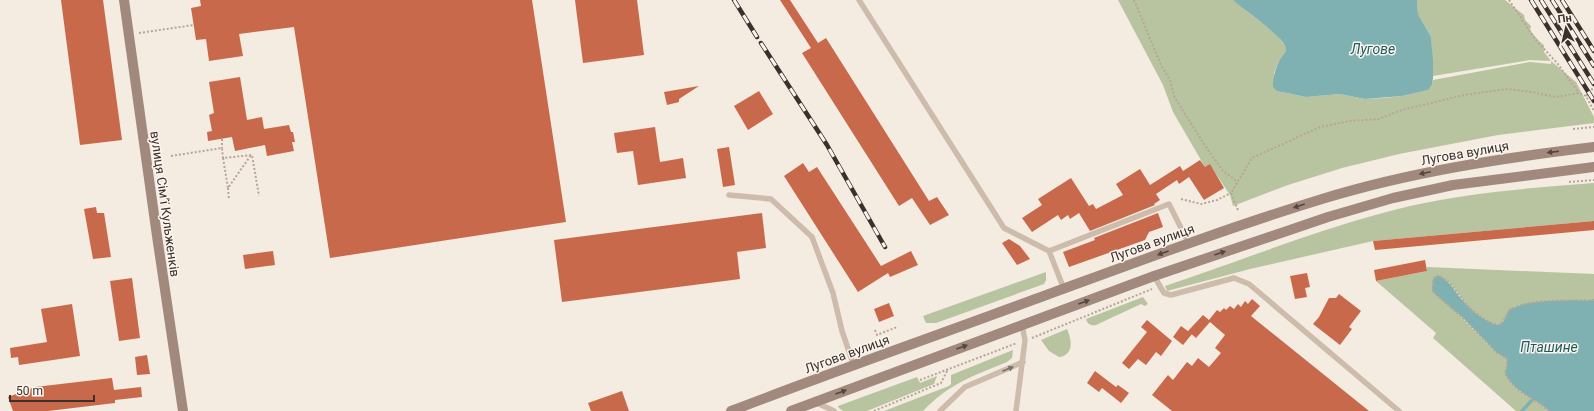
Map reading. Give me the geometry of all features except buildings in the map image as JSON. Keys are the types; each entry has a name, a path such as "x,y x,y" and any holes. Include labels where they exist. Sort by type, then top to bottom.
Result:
{"main road":[{"name":"вулиця Сімʼї Кульженків","path":"124,0 156,236 183,411"},
{"name":"Лугова вулиця","path":"731,411 1189,244 1323,198 1389,181 1450,168 1525,155 1593,147"},
{"path":"791,411 807,409 815,402 1154,276 1328,217 1393,198 1453,185 1594,166"}],"lane":[{"path":"859,0 1004,228 1049,251 1064,289"},
{"path":"729,195 770,199 812,237 834,293 842,331 854,366"},
{"path":"1049,251 1169,204 1189,244"},
{"path":"1154,276 1164,293 1171,295 1234,278 1249,284 1399,411"},
{"path":"1015,411 1025,340 1022,325"},
{"path":"940,411 965,387 1023,362"},
{"path":"815,402 834,411"}],"path":[{"path":"1134,0 1161,65 1170,80 1175,98 1223,171 1238,182"},
{"path":"1509,0 1535,39 1557,63 1579,93 1586,96 1594,111"},
{"path":"129,35 194,25"},
{"path":"1586,96 1594,87"},
{"path":"1181,199 1201,204 1218,200 1231,192 1252,158 1320,127 1350,121 1378,119 1402,110 1464,95 1507,89 1556,97 1579,93"},
{"path":"1573,129 1594,127"},
{"path":"222,139 229,200"},
{"path":"171,156 222,148"},
{"path":"223,158 252,154"},
{"path":"228,188 252,154"},
{"path":"252,154 258,196"},
{"path":"1564,182 1594,180"},
{"path":"1231,192 1238,210"},
{"path":"1549,411 1541,404 1526,397 1508,381 1505,373 1507,359 1496,352 1464,319 1434,294 1432,290 1434,287 1433,279 1436,276 1443,277 1451,284 1470,308 1494,324 1498,325 1503,322 1509,310 1521,305 1557,300 1594,300"},
{"path":"920,380 1160,286"},
{"path":"875,330 877,335 896,327"},
{"path":"874,411 941,383 948,369"}],"green space":[{"path":"1118,0 1233,0 1277,35 1286,47 1286,51 1274,73 1282,92 1306,97 1340,94 1365,99 1402,96 1427,90 1432,85 1433,80 1530,62 1551,64 1551,61 1576,82 1594,117 1594,123 1498,135 1399,154 1342,168 1288,185 1233,206 1230,195 1210,165 1205,167 1173,112 1163,85"},
{"path":"1417,0 1505,0 1524,15 1525,20 1531,26 1530,30 1544,45 1544,52 1551,61 1530,60 1433,76 1431,37 1418,14"},
{"path":"1594,183 1594,221 1373,241 1250,269 1167,291 1165,286 1317,233 1410,206 1479,194"},
{"path":"1427,267 1594,274 1594,300 1545,302 1517,306 1512,309 1501,324 1498,325 1472,310 1445,279 1436,276 1433,279 1447,303 1496,352 1507,359 1505,373 1514,386 1549,411 1516,411 1433,338 1436,333 1376,281 1427,271"},
{"path":"1046,272 1046,280 1044,284 936,323 926,323 923,316"},
{"path":"1143,297 1148,304 1145,306 1141,304 1096,325 1092,325 1087,322 1086,319"},
{"path":"1067,329 1071,342 1069,350 1064,356 1059,357 1049,351 1041,340"},
{"path":"1013,350 1012,358 1007,362 962,381 933,401 923,411 884,411 949,386 951,384 951,375"},
{"path":"937,376 934,384 867,411 843,411 838,406 917,377 920,383"}],"water":[{"name":"Лугове","path":"1233,0 1417,0 1418,14 1431,37 1433,61 1432,85 1428,90 1402,96 1365,99 1340,94 1306,97 1277,91 1273,87 1275,72 1286,51 1285,45 1272,31"},
{"name":"Пташине","path":"1436,276 1440,276 1447,281 1464,302 1475,312 1498,325 1503,322 1509,310 1517,306 1550,301 1594,300 1594,411 1549,411 1513,385 1505,373 1507,359 1496,352 1464,319 1434,293 1432,290 1433,279"}],"waterway":[{"path":"1522,411 1532,400"}],"railway":[{"path":"734,0 757,37"},
{"path":"1531,0 1594,101"},
{"path":"1541,0 1594,84"},
{"path":"1552,0 1594,66"},
{"path":"1562,0 1594,51"},
{"path":"761,43 827,145 885,247"}]}
